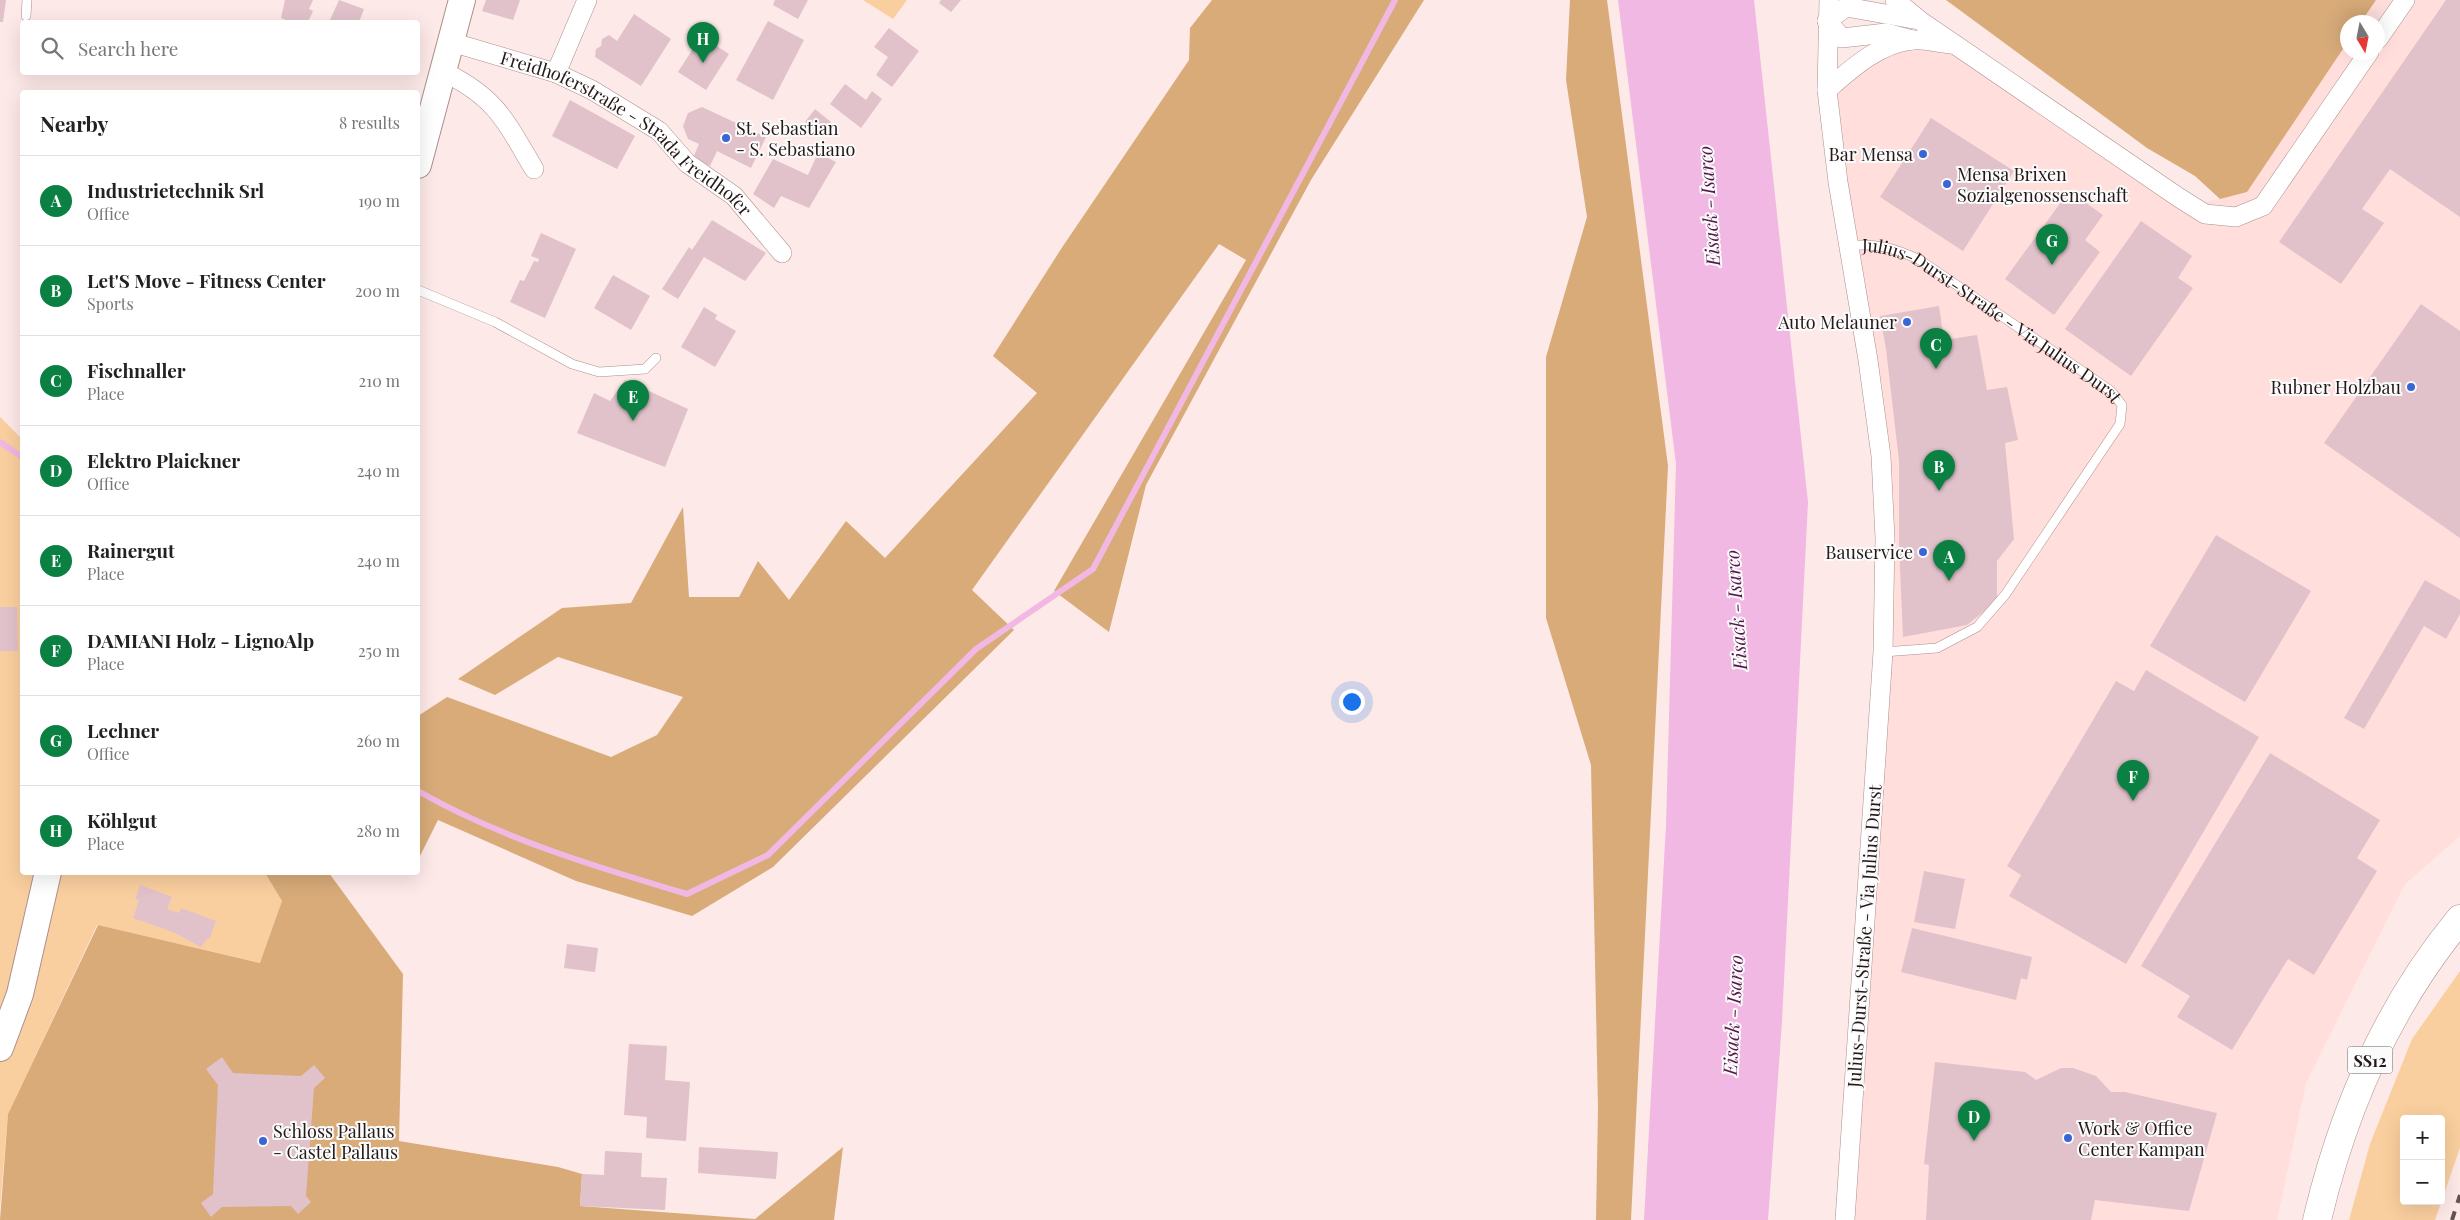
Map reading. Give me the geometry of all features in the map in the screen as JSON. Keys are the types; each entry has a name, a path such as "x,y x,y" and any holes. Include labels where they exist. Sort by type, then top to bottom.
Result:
{"main road":[{"name":"SS12","path":"2317,1220 2330,1164 2352,1101 2374,1050 2405,995 2440,942 2460,919"}],"street":[{"path":"420,157 462,0"},
{"path":"556,73 587,0"},
{"name":"Julius-Durst-Straße - Via Julius Durst","path":"1829,0 1827,21 1827,90 1881,456 1885,538 1883,652 1845,1220"},
{"path":"1894,0 1952,44 2205,214 2236,217 2263,206 2363,60"},
{"path":"2385,30 2405,0"},
{"path":"1919,20 1846,7 1827,21 1842,38 1886,33 1912,40 1952,44"},
{"path":"1827,90 1860,62 1888,47 1912,40"},
{"name":"Freidhoferstraße - Strada Freidhofer","path":"450,42 556,73 592,90 659,130 687,163 734,196 782,253"},
{"path":"442,71 482,94 502,115 534,169"},
{"path":"0,1048 20,994 47,875"}],"lane":[{"path":"26,16 27,0"},
{"name":"Julius-Durst-Straße - Via Julius Durst","path":"1849,246 1864,244 1891,247 1920,260 2111,391 2122,405 2120,424 2005,595 1977,627 1937,648 1883,652"},
{"path":"420,291 495,322 572,364 599,372 644,369 656,358"}],"shaded area":[{"path":"863,0 907,0 893,19"},
{"path":"1212,0 1424,0 1311,180 1146,485 1109,632 1054,591 1246,260 1219,244 972,590 1014,630 773,867 692,916 576,881 438,820 420,856 420,715 447,697 611,757 657,735 683,697 558,657 495,695 458,679 562,608 631,603 683,507 689,597 739,597 758,561 789,600 846,521 885,558 1037,393 993,356 1061,249 1189,60 1190,28"},
{"path":"1570,0 1607,0 1668,466 1631,1220 1596,1220 1598,1108 1591,765 1546,618 1546,357 1587,217 1566,80"},
{"path":"1946,0 2376,0 2366,15 2340,15 2340,53 2247,192 2220,199 2195,176 2147,148"},
{"path":"2376,0 2460,0 2460,836 2405,884 2306,1083 2277,1220 1845,1220 1885,538 1827,90 1888,47 1952,44 2202,203 2247,192 2340,53 2340,60 2385,60 2385,15 2366,15"},
{"path":"0,417 20,437 20,875 266,875 282,901 261,963 97,925 8,1114 0,1207"},
{"path":"266,875 330,875 403,974 399,1141 558,1167 582,1174 580,1206 755,1219 843,1147 834,1220 0,1220 8,1114 98,925 260,963 282,901"},
{"path":"2460,971 2460,1148 2445,1191 2445,1115 2400,1115 2400,1205 2440,1205 2435,1220 2349,1220 2370,1144 2412,1039"}],"water":[{"name":"Eisack - Isarco","path":"1618,0 1754,0 1808,502 1782,1021 1768,1220 1644,1220 1666,825 1676,464"}],"building":[{"path":"0,0 6,0 3,22 0,22"},
{"path":"285,0 313,0 309,9 313,11 309,20 286,20 281,18"},
{"path":"339,0 364,9 360,20 330,20"},
{"path":"486,0 520,0 513,20 482,11"},
{"path":"775,0 808,0 798,19 773,5"},
{"path":"941,0 961,0 951,12 939,3"},
{"path":"2446,0 2460,0 2460,217 2390,169 2362,209 2384,223 2341,284 2279,242"},
{"path":"634,14 671,39 641,86 595,57 596,49 601,46 602,39 609,35 617,41"},
{"path":"768,21 804,40 773,100 736,80"},
{"path":"889,28 919,51 892,87 876,75 888,57 874,47"},
{"path":"701,36 729,54 706,90 678,72"},
{"path":"845,84 866,100 872,91 882,99 861,128 830,104"},
{"path":"570,100 635,136 617,169 552,136"},
{"name":"St. Sebastian - S. Sebastiano","path":"702,107 766,137 751,168 717,151 710,166 693,158 699,144 688,139 683,126 688,113"},
{"path":"815,109 831,122 822,134 805,122"},
{"name":"Mensa Brixen Sozialgenossenschaft","path":"1931,118 2014,171 1963,251 1880,197"},
{"path":"818,153 836,162 809,208 781,196 774,208 753,194 773,159 808,175"},
{"path":"2069,191 2103,215 2085,240 2100,252 2054,315 2005,279"},
{"path":"712,220 766,253 745,281 704,257 678,299 662,289 689,247 692,250"},
{"path":"2141,221 2192,256 2178,278 2193,288 2131,376 2065,329"},
{"path":"541,233 576,249 545,318 510,302 520,280 524,281 534,261 538,262 539,259 531,256"},
{"path":"613,275 650,296 631,330 594,308"},
{"name":"Rubner Holzbau","path":"2421,304 2460,331 2460,538 2324,443"},
{"path":"1939,306 1944,340 1977,335 1987,390 2007,387 2018,440 2005,443 2014,539 1997,561 1997,601 1967,625 1903,637 1899,545 1899,461 1886,349 1880,316"},
{"path":"704,307 717,315 715,319 736,331 715,367 681,347"},
{"path":"625,380 688,409 665,467 577,433 594,393 610,401"},
{"path":"2216,535 2311,591 2245,702 2150,646"},
{"path":"2425,580 2460,600 2460,614 2446,639 2424,626 2364,729 2344,718"},
{"path":"0,607 17,607 18,651 0,651"},
{"path":"2146,670 2259,737 2126,964 2009,896 2021,875 2007,866 2116,681 2134,691"},
{"path":"2270,753 2380,820 2357,858 2377,871 2314,975 2288,959 2232,1050 2177,1017 2190,996 2141,966"},
{"path":"1924,871 1965,879 1955,929 1914,922"},
{"path":"140,885 172,897 167,909 179,913 181,908 216,921 210,938 201,947 173,932 133,918 139,900 135,899"},
{"path":"1912,928 2032,957 2027,980 2021,978 2016,1000 1901,972"},
{"path":"567,944 598,948 595,972 564,968"},
{"path":"629,1044 667,1046 665,1080 690,1082 686,1141 646,1138 647,1117 624,1115"},
{"name":"Schloss Pallaus - Castel Pallaus","path":"222,1057 233,1073 301,1076 314,1065 325,1078 314,1088 306,1196 311,1202 298,1214 291,1206 222,1207 211,1217 201,1203 213,1194 218,1085 206,1069"},
{"name":"Work & Office Center Kampan","path":"1935,1062 2025,1072 2036,1080 2061,1068 2073,1068 2096,1076 2111,1092 2125,1092 2217,1113 2189,1211 2095,1200 2091,1220 1926,1220 1929,1165 1924,1164"},
{"path":"699,1147 778,1152 776,1179 698,1173"},
{"path":"605,1151 642,1153 641,1177 667,1178 665,1210 580,1206 582,1174 604,1175"}],"waterway":[{"path":"420,792 482,823 549,850 687,894 768,855 976,649 1093,569 1395,0"},
{"path":"0,442 20,456"}],"railway":[{"path":"2452,1220 2460,1195"}],"place":[{"name":"Köhlgut","path":"703,63"},
{"name":"St. Sebastian - S. Sebastiano","path":"726,138"},
{"name":"Bar Mensa","path":"1923,154"},
{"name":"Mensa Brixen Sozialgenossenschaft","path":"1947,184"},
{"name":"Lechner","path":"2052,265"},
{"name":"Auto Melauner","path":"1907,322"},
{"name":"Fischnaller","path":"1936,369"},
{"name":"Rubner Holzbau","path":"2411,387"},
{"name":"Rainergut","path":"633,421"},
{"name":"Let'S Move - Fitness Center","path":"1939,491"},
{"name":"Bauservice","path":"1923,552"},
{"name":"Industrietechnik Srl","path":"1949,581"},
{"name":"DAMIANI Holz - LignoAlp","path":"2133,801"},
{"name":"Work & Office Center Kampan","path":"2068,1138"},
{"name":"Schloss Pallaus - Castel Pallaus","path":"263,1141"},
{"name":"Elektro Plaickner","path":"1974,1141"}]}
